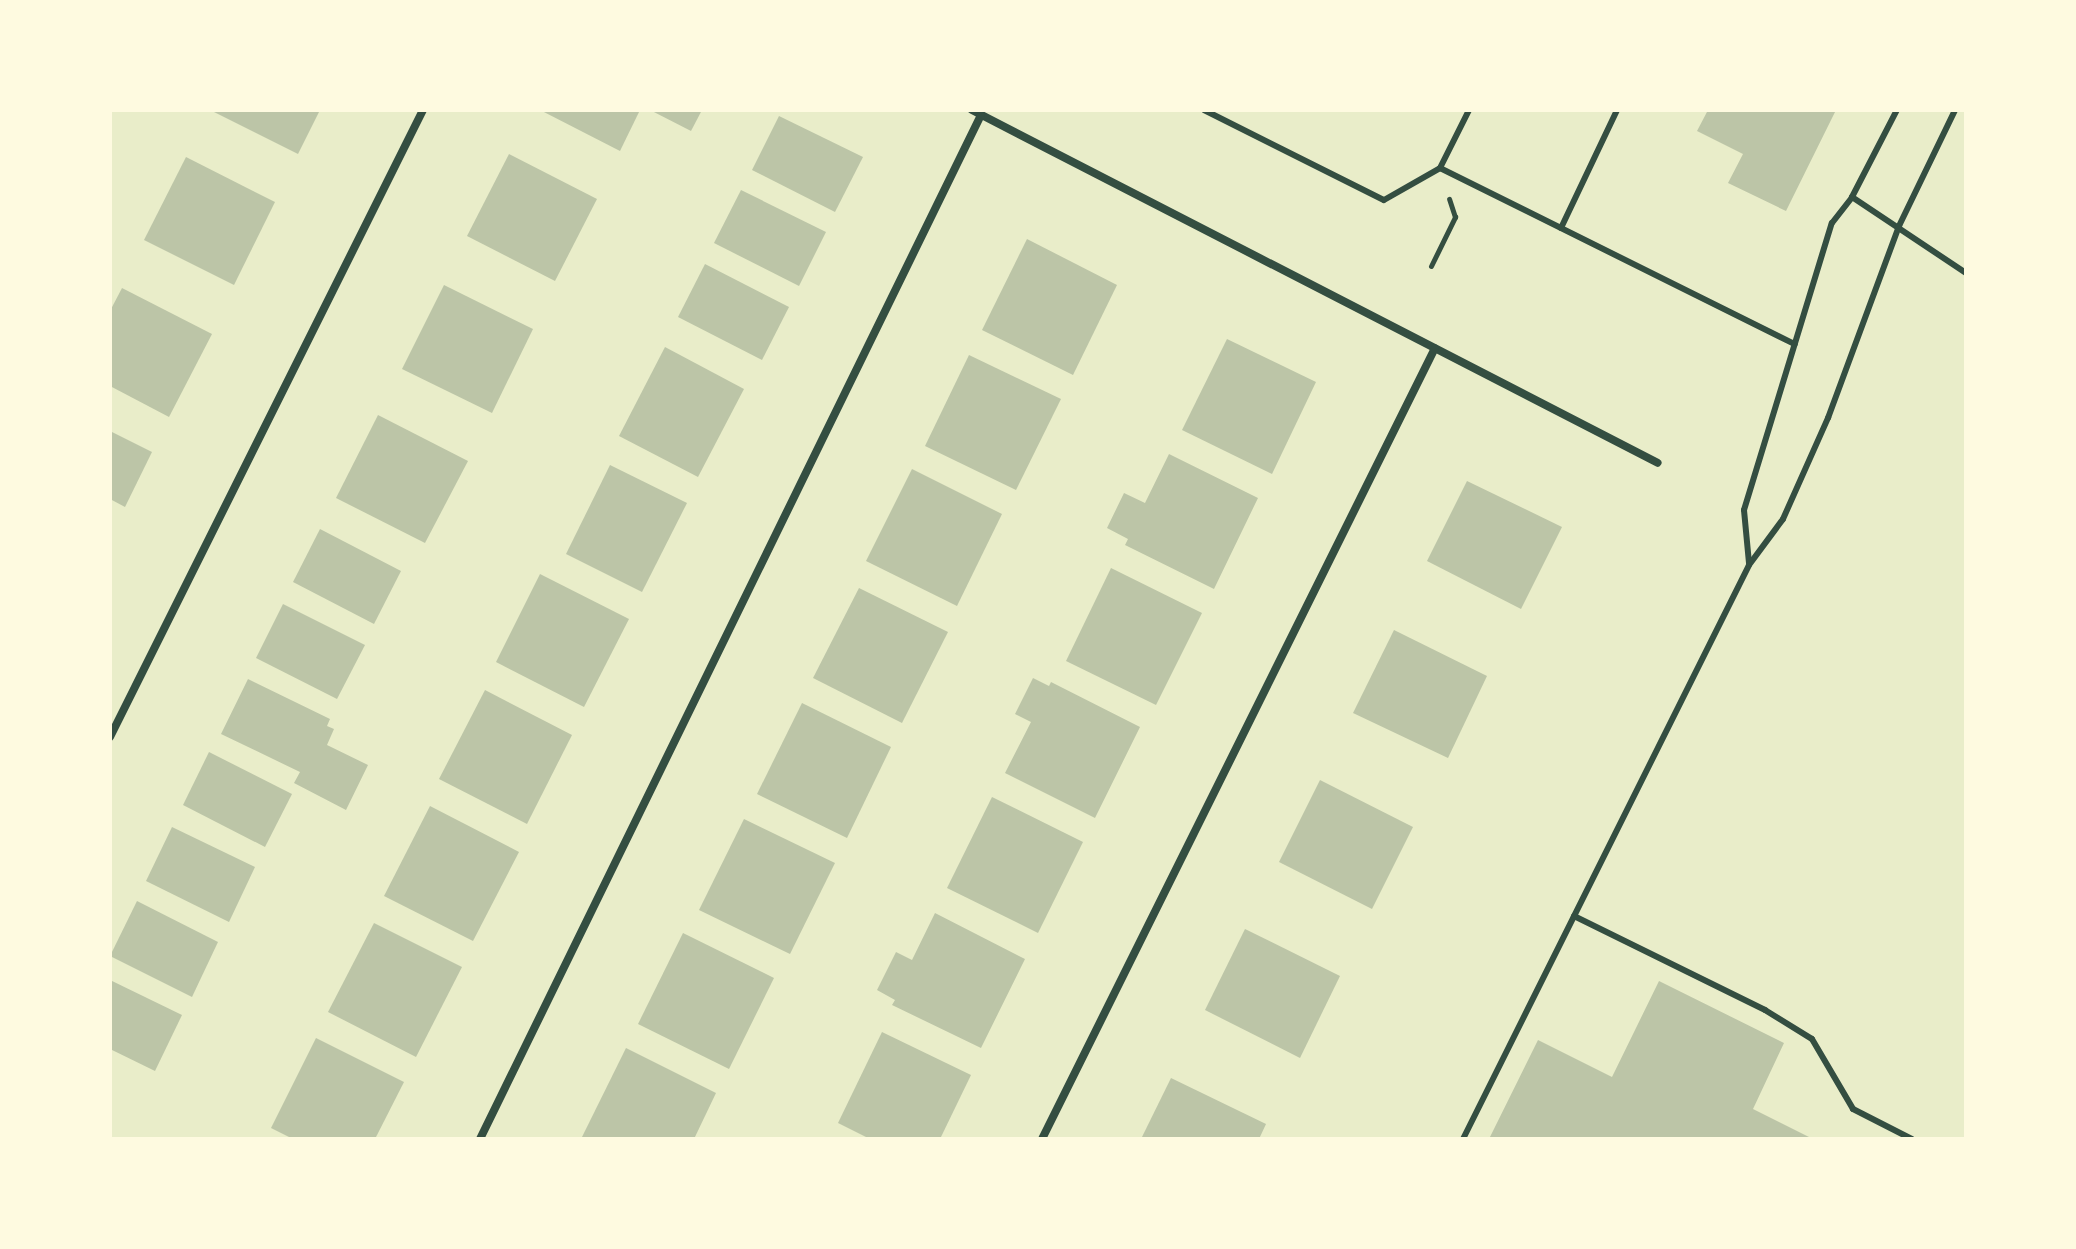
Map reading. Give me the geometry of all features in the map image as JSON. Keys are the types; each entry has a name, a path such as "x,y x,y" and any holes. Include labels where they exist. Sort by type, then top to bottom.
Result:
{"street":[{"path":"110,737 423,110"},
{"path":"972,110 1658,463"},
{"path":"480,1139 981,115"},
{"path":"1042,1139 1435,348"}],"lane":[{"path":"1204,110 1384,200 1440,168 1469,110"},
{"path":"1561,228 1617,110"},
{"path":"1749,565 1744,510 1832,223 1852,197 1897,110"},
{"path":"1463,1139 1749,565 1783,519 1828,418 1899,226 1955,110"},
{"path":"1440,168 1795,344"},
{"path":"1852,197 1966,273"},
{"path":"1574,916 1765,1010 1812,1039 1853,1109 1912,1139"}],"path":[{"path":"1431,266 1455,217 1440,168"}],"building":[{"path":"210,110 320,110 298,154"},
{"path":"540,110 640,110 620,151"},
{"path":"650,110 702,110 691,131"},
{"path":"1708,110 1836,110 1786,211 1728,183 1743,154 1697,131"},
{"path":"779,116 863,157 835,212 752,170"},
{"path":"509,154 597,199 555,281 467,236"},
{"path":"186,157 275,202 234,285 144,240"},
{"path":"741,190 826,232 799,286 714,243"},
{"path":"1027,239 1117,285 1073,375 982,330"},
{"path":"705,264 789,307 762,360 678,317"},
{"path":"444,285 533,329 492,413 402,369"},
{"path":"122,288 212,334 169,417 110,386 110,311"},
{"path":"1227,339 1316,382 1272,474 1182,430"},
{"path":"665,347 744,389 698,477 619,436"},
{"path":"969,355 1061,399 1016,490 925,446"},
{"path":"378,415 468,461 425,543 336,498"},
{"path":"110,431 152,452 125,507 110,499"},
{"path":"1169,454 1258,498 1214,589 1125,545 1128,539 1107,528 1124,493 1145,503"},
{"path":"610,465 687,503 642,592 566,554"},
{"path":"912,469 1002,514 957,606 866,561"},
{"path":"1467,481 1562,527 1521,609 1427,561"},
{"path":"320,529 401,571 374,624 293,582"},
{"path":"1111,568 1202,613 1156,705 1066,661"},
{"path":"540,574 629,619 584,707 496,662"},
{"path":"859,588 948,632 902,723 813,678"},
{"path":"283,604 365,645 337,699 256,658"},
{"path":"1394,630 1487,676 1448,758 1353,713"},
{"path":"1033,678 1049,686 1051,682 1140,727 1095,818 1005,773 1031,722 1015,714"},
{"path":"248,679 330,719 327,726 334,729 327,745 368,765 346,810 294,783 300,772 221,734"},
{"path":"485,690 572,735 527,824 439,779"},
{"path":"802,703 891,747 847,838 757,794"},
{"path":"209,752 292,794 265,847 183,805"},
{"path":"1320,780 1413,827 1372,909 1279,862"},
{"path":"992,797 1083,842 1038,933 947,888"},
{"path":"430,806 519,852 473,941 384,896"},
{"path":"744,819 835,863 790,954 699,910"},
{"path":"172,827 255,867 229,922 146,881"},
{"path":"137,901 218,942 192,997 110,956"},
{"path":"935,913 1025,959 981,1048 892,1005 895,1000 877,990 896,952 912,960"},
{"path":"374,923 462,967 416,1057 328,1012"},
{"path":"1245,929 1340,976 1300,1058 1205,1010"},
{"path":"683,933 774,978 729,1069 638,1024"},
{"path":"110,980 182,1015 155,1071 110,1049"},
{"path":"1659,981 1784,1043 1753,1109 1813,1139 1489,1139 1538,1040 1612,1077"},
{"path":"882,1032 971,1075 940,1139 870,1139 838,1123"},
{"path":"316,1038 404,1082 375,1139 293,1139 271,1128"},
{"path":"626,1048 716,1093 694,1139 581,1139"},
{"path":"1171,1078 1266,1124 1259,1139 1141,1139"}]}
